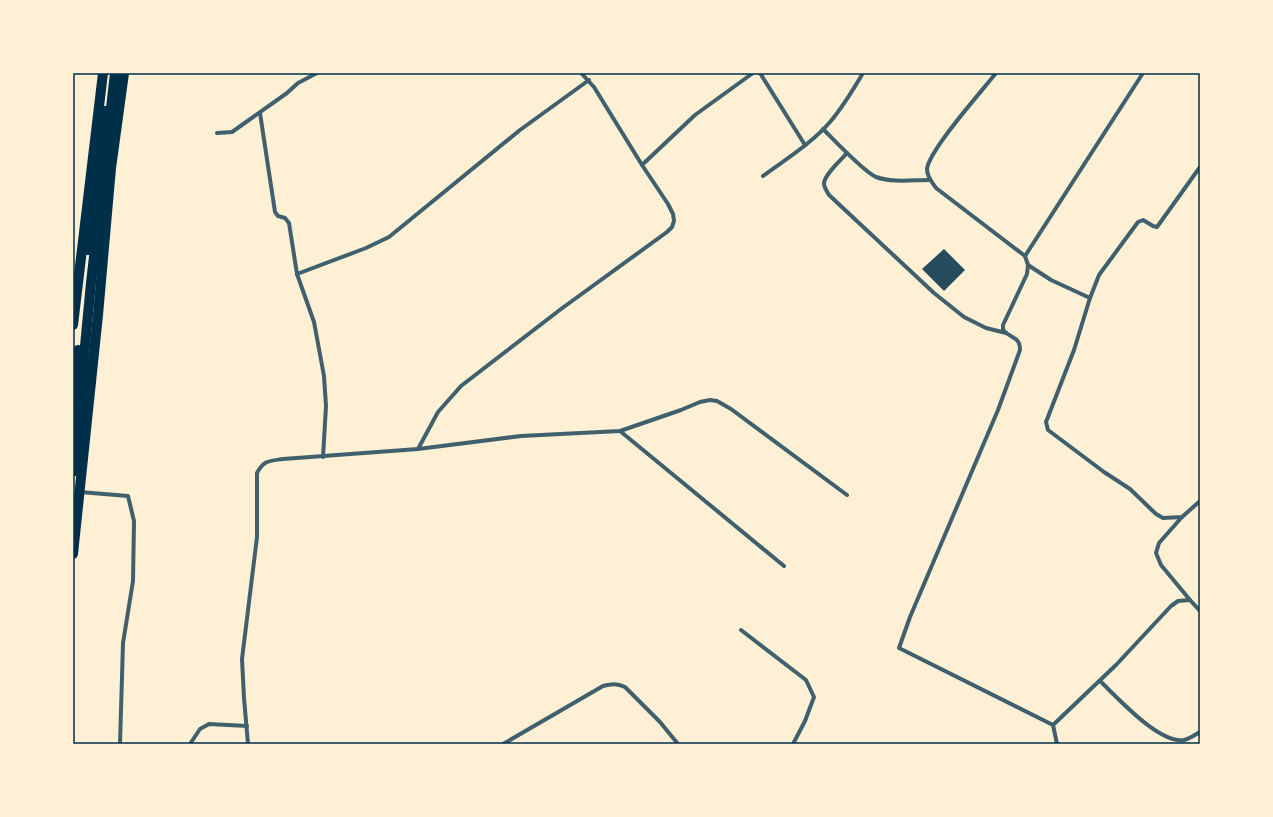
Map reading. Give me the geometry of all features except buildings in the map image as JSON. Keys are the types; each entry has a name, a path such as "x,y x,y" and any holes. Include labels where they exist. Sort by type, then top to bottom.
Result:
{"main road":[{"path":"73,325 102,73"},
{"path":"73,400 101,134 108,89 118,75"},
{"path":"73,472 91,283 118,75"},
{"path":"73,554 98,315 118,75"}],"street":[{"path":"217,133 232,132 260,113 298,83 317,73"},
{"path":"418,449 438,412 461,386 672,227 674,221 673,214 668,204 589,80 581,73"},
{"path":"642,165 695,115 753,73"},
{"path":"760,73 805,145"},
{"path":"763,176 805,145 830,123 844,105 863,73"},
{"path":"996,73 944,138 930,158 927,170 929,180 936,188 1025,256 1028,265 1027,274 1003,325 1003,330 1006,333"},
{"path":"1025,256 1143,73"},
{"path":"297,274 366,248 389,237 520,130 589,80"},
{"path":"260,113 275,212 278,216 285,218 289,223 297,274 314,322 323,369 326,406 323,457"},
{"path":"823,129 847,153 875,176 887,180 929,180"},
{"path":"847,153 829,174 824,183 825,190 829,195 934,293 964,317 986,328 1006,333 1015,338 1020,344 1020,350 998,410 910,617 899,648 1053,725"},
{"path":"1182,516 1163,518 1156,514 1130,489 1104,472 1052,433 1046,426 1046,422 1074,350 1090,298 1099,276 1138,222 1143,220 1155,227 1158,226 1200,167"},
{"path":"1028,265 1051,280 1090,298"},
{"path":"248,744 242,659 256,549 257,473 261,465 268,461 282,458 323,457 418,449 521,436 620,431 700,402 710,400 718,401 737,413 848,495"},
{"path":"620,431 784,566"},
{"path":"79,492 128,496 134,522 133,581 123,643 120,744"},
{"path":"1200,501 1182,516 1159,543 1156,553 1161,565 1200,611"},
{"path":"1053,725 1100,681 1171,606 1178,601 1190,600"},
{"path":"741,630 806,680 814,697 805,721 793,744"},
{"path":"1100,681 1151,729 1164,736 1174,740 1184,740 1200,732"},
{"path":"503,744 603,686 618,684 625,687 660,722 678,744"},
{"path":"190,744 200,729 209,724 247,726"},
{"path":"1053,725 1057,744"}]}
